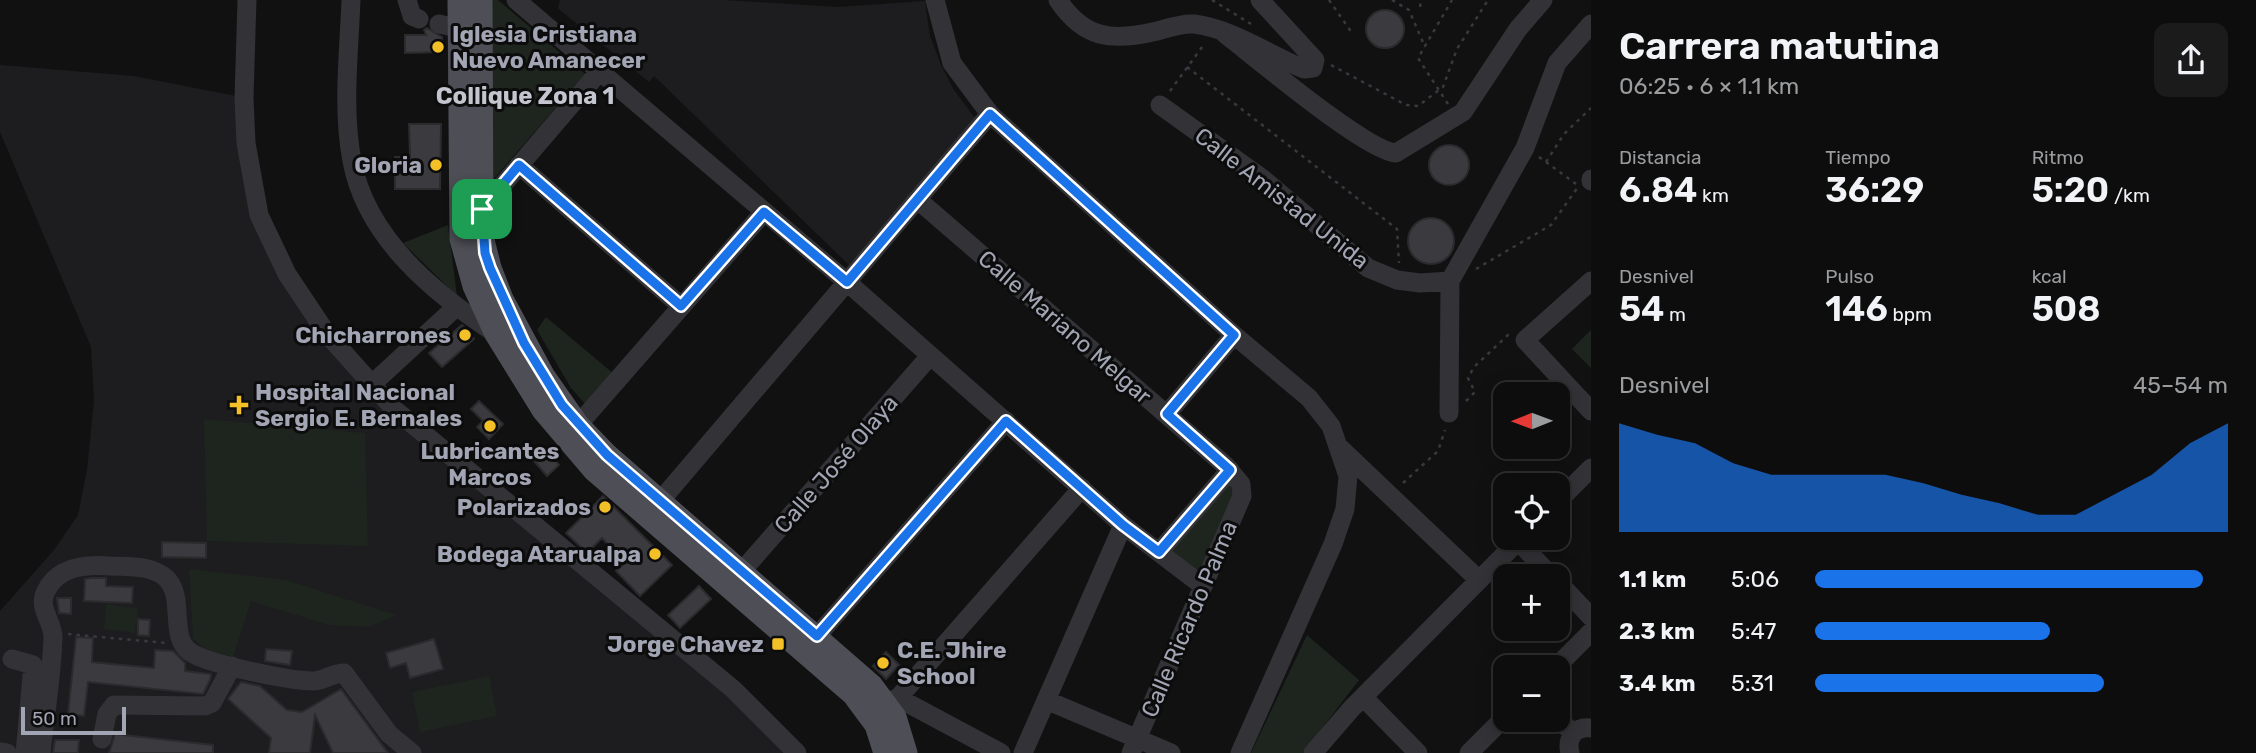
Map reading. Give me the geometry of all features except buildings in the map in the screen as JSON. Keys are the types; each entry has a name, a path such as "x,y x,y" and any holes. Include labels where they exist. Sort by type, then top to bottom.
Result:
{"main road":[{"path":"459,0 449,26 461,239 474,286 496,334 565,439 594,470 742,571 892,700 906,753"},
{"path":"481,0 482,209 485,253 502,299 543,375 578,425 653,509 853,694 876,725 885,753"}],"street":[{"path":"247,0 244,98 246,144 259,215 270,243 306,304 371,385 394,409 733,689 797,753"},
{"path":"351,0 348,138 361,195 385,236 455,308 496,334"},
{"path":"407,0 412,16 419,19"},
{"path":"516,0 847,282 1123,525 1203,586"},
{"path":"935,0 952,63 990,114 1234,335 1309,398 1331,425 1348,476 1345,509 1333,544 1240,753"},
{"path":"1058,0 1072,21 1096,34 1132,35 1195,24 1252,43 1304,69 1314,68 1315,60 1260,0"},
{"path":"1219,33 1347,128 1385,150 1402,150 1463,112 1518,29 1543,0"},
{"path":"1449,413 1450,281 1525,148 1557,63 1591,24"},
{"path":"482,209 599,72"},
{"name":"Calle Amistad Unida","path":"1160,105 1263,179 1368,268 1397,280 1420,283 1450,281"},
{"path":"653,509 990,114"},
{"path":"519,165 681,306"},
{"name":"Calle Mariano Melgar","path":"918,200 1167,414 1235,477"},
{"path":"578,425 764,212"},
{"path":"1591,281 1525,340 1591,411"},
{"path":"371,385 455,308"},
{"path":"1167,414 1234,335"},
{"name":"Calle José Olaya","path":"742,571 930,356"},
{"path":"817,636 1006,421"},
{"path":"1340,448 1479,580"},
{"path":"1570,489 1591,468"},
{"path":"1159,552 1235,477"},
{"name":"Calle Ricardo Palma","path":"1135,746 1242,496 1235,477"},
{"path":"1000,753 892,700 1082,488"},
{"path":"1023,753 1123,525"},
{"path":"1313,753 1363,697 1509,550"},
{"path":"1529,550 1541,564"},
{"path":"41,753 53,633 43,610 45,592 56,577 85,564 150,569 171,584 177,603 183,645 190,652 232,666 312,681 344,673 388,734 412,753"},
{"path":"1570,595 1591,617"},
{"path":"1568,655 1591,632"},
{"path":"12,659 33,665 25,753"},
{"path":"102,738 107,715 114,705 205,706 212,702 232,666"},
{"path":"1363,697 1418,753"},
{"path":"1046,700 1135,746 1171,753"},
{"path":"1469,753 1493,729"},
{"path":"0,752 7,753"}],"path":[{"path":"1212,0 1260,29"},
{"path":"1329,0 1352,33"},
{"path":"1392,0 1409,10 1425,47"},
{"path":"1420,6 1422,0"},
{"path":"1452,0 1418,58 1456,116"},
{"path":"1315,60 1333,66 1406,105 1418,106 1439,91 1457,49 1488,0"},
{"path":"1160,105 1187,67 1219,33"},
{"path":"1187,67 1397,229 1397,280"},
{"path":"1546,162 1564,134 1591,108"},
{"path":"1450,281 1551,225 1578,187 1525,148"},
{"path":"1390,495 1438,451 1449,413 1475,392 1468,377 1474,367 1508,335 1525,340"},
{"path":"53,633 183,645"}],"shaded area":[{"path":"492,0 498,0 585,74 491,182"},
{"path":"560,0 723,0 838,7 925,1 930,36 941,65 954,90 975,118 849,265 654,76 649,82 561,11 558,8"},
{"name":"Hospital Nacional Sergio E. Bernales","path":"0,65 134,76 236,96 243,172 325,339 724,690 786,753 0,753 0,611 54,550 78,515 87,470 94,400 91,347 0,132"},
{"path":"448,225 457,296 403,243"},
{"path":"546,317 614,374 586,405 571,388 537,330"},
{"path":"1591,330 1591,368 1572,349"},
{"path":"204,419 365,433 368,546 207,541"},
{"path":"1229,475 1238,489 1204,570 1198,572 1169,548"},
{"path":"189,569 286,580 396,615 369,627 329,625 251,601 233,657 206,650 193,639"},
{"path":"106,604 138,608 135,633 104,629"},
{"path":"1307,635 1359,680 1303,753 1251,753"},
{"path":"489,676 497,716 420,732 412,692"}],"place":[{"name":"Iglesia Cristiana Nuevo Amanecer","path":"438,47"},
{"name":"Gloria","path":"436,165"},
{"name":"Chicharrones","path":"465,335"},
{"name":"Hospital Nacional Sergio E. Bernales","path":"239,405"},
{"name":"Lubricantes Marcos","path":"490,426"},
{"name":"Polarizados","path":"605,507"},
{"name":"Bodega Atarualpa","path":"655,554"},
{"name":"Jorge Chavez","path":"778,644"},
{"name":"C.E. Jhire School","path":"883,663"}],"district":[{"name":"Collique Zona 1","path":"525,96"}],"route":[{"path":"990,114 1234,335 1167,414 1230,470 1159,552 1123,525 1006,421 817,636 607,455 562,405 524,343 502,299 485,253 482,209 519,165 681,306 764,212 847,282 990,114"}]}
